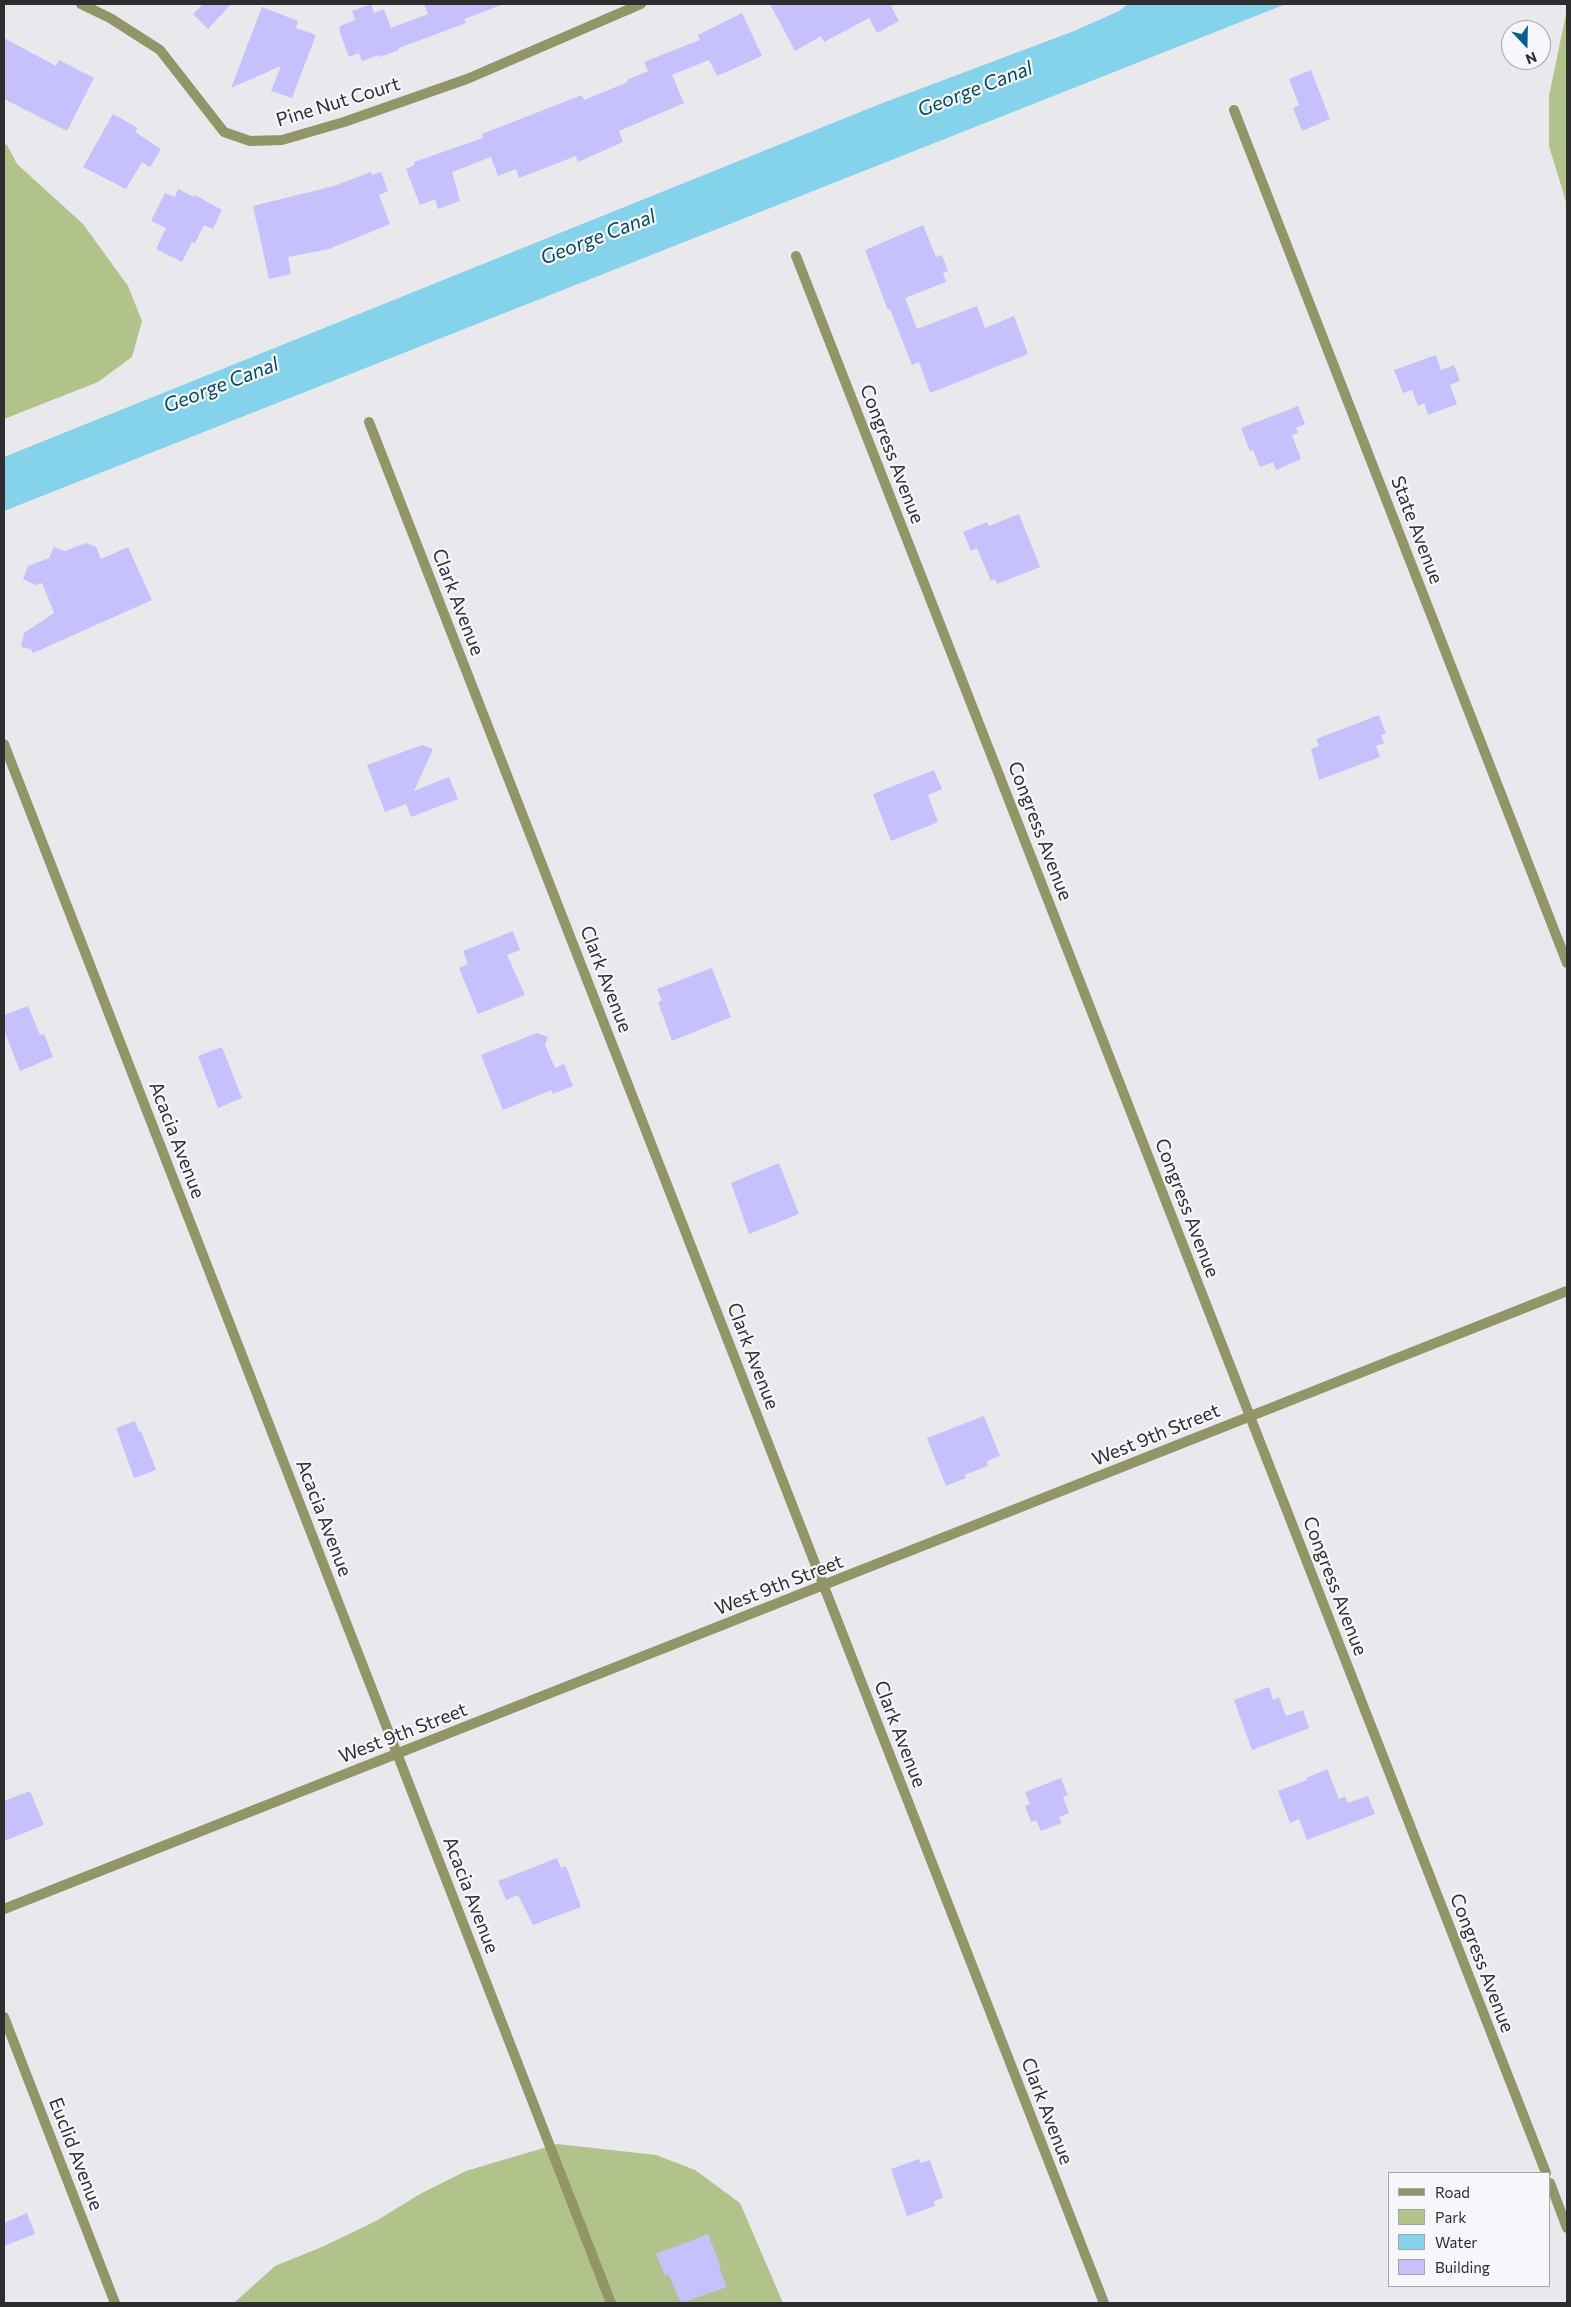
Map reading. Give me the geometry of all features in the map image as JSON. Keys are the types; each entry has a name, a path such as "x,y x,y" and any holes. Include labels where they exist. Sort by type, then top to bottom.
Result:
{"street":[{"name":"Pine Nut Court","path":"81,4 110,18 160,50 224,132 250,141 282,140 344,122 467,79 641,4"},
{"name":"State Avenue","path":"1234,110 1567,963"},
{"name":"Congress Avenue","path":"796,256 1546,2172"},
{"name":"Clark Avenue","path":"369,422 1104,2303"},
{"name":"Acacia Avenue","path":"4,744 611,2303"},
{"name":"West 9th Street","path":"4,1909 1567,1291"},
{"name":"Euclid Avenue","path":"4,2017 115,2303"},
{"path":"1551,2186 1567,2228"}],"green space":[{"path":"1567,9 1567,205 1549,146 1549,96"},
{"path":"4,144 7,145 17,164 83,224 128,286 142,321 132,357 98,382 4,419"},
{"path":"557,2144 656,2155 695,2170 740,2203 783,2303 234,2303 275,2266 322,2247 376,2221 420,2194 466,2171"}],"water":[{"name":"George Canal","path":"1128,4 1286,4 4,511 4,457 880,104 1074,31 1119,11"}],"building":[{"path":"203,4 231,4 208,29 193,14"},
{"path":"371,4 374,13 384,9 391,28 428,14 424,4 501,5 464,19 466,23 399,48 399,50 362,61 359,53 349,57 340,33 340,26 355,20 352,11"},
{"path":"770,4 896,4 891,6 899,21 877,33 869,18 824,42 821,36 795,51"},
{"path":"262,7 298,21 296,28 316,35 292,98 271,91 281,66 231,88"},
{"path":"742,13 762,56 717,76 709,60 672,75 684,103 619,131 623,142 578,162 576,156 519,178 516,169 498,176 491,157 452,172 460,201 438,209 435,199 420,205 406,169 415,165 414,162 483,138 482,134 582,95 584,100 628,82 627,80 648,71 644,62 700,40 698,35"},
{"path":"4,38 56,66 59,60 94,78 67,131 4,99"},
{"path":"1311,70 1330,119 1302,131 1293,108 1299,105 1289,79"},
{"path":"113,114 138,128 135,132 161,149 150,167 142,162 126,189 83,167"},
{"path":"371,172 372,175 381,172 388,191 379,195 390,224 329,249 288,257 291,274 269,279 253,206 334,186"},
{"path":"178,189 194,197 195,195 222,210 213,229 204,225 195,243 192,242 182,262 156,249 166,228 151,221 165,193 175,197"},
{"path":"923,225 936,257 942,255 948,271 943,273 946,282 905,298 917,329 977,306 985,328 1014,316 1028,354 930,393 919,362 912,365 865,250"},
{"path":"1436,355 1441,370 1454,365 1460,381 1450,385 1457,404 1428,415 1424,403 1418,406 1412,390 1403,393 1394,370"},
{"path":"1298,406 1305,424 1296,428 1298,433 1292,435 1301,459 1276,470 1273,462 1260,467 1253,450 1250,451 1241,428"},
{"path":"1019,514 1040,567 997,584 995,579 991,581 977,548 971,551 963,532 987,522 989,526"},
{"path":"86,543 96,547 101,559 128,547 152,600 33,653 31,649 21,647 24,633 54,613 42,583 36,585 23,579 28,566 49,558 54,547 65,551"},
{"path":"1379,715 1386,734 1381,735 1384,743 1376,746 1380,757 1319,780 1311,749 1319,746 1316,739"},
{"path":"422,745 433,749 414,791 449,777 458,799 411,817 406,804 385,812 367,765"},
{"path":"934,770 942,789 928,795 938,822 891,841 873,794"},
{"path":"513,931 520,950 507,955 525,995 478,1014 459,968 468,964 463,951"},
{"path":"712,968 731,1017 672,1041 658,1002 662,1000 657,989"},
{"path":"28,1006 40,1035 44,1034 53,1057 20,1071 4,1030 4,1015"},
{"path":"537,1033 548,1037 545,1045 555,1068 564,1064 573,1086 553,1094 551,1090 503,1110 481,1055"},
{"path":"222,1047 242,1098 218,1108 198,1056"},
{"path":"779,1163 799,1214 749,1234 731,1183"},
{"path":"984,1416 1000,1456 987,1461 988,1466 964,1475 966,1478 946,1486 927,1438"},
{"path":"135,1421 139,1432 141,1431 156,1470 134,1478 116,1428"},
{"path":"1269,1687 1273,1700 1279,1697 1286,1716 1303,1710 1309,1728 1252,1750 1234,1700"},
{"path":"1327,1769 1339,1799 1345,1796 1348,1803 1368,1796 1375,1814 1307,1840 1299,1819 1290,1823 1278,1791 1307,1780 1306,1778"},
{"path":"1061,1778 1068,1795 1063,1797 1069,1813 1059,1817 1062,1823 1041,1831 1036,1820 1031,1822 1025,1806 1030,1804 1025,1792"},
{"path":"30,1791 44,1825 4,1841 4,1801"},
{"path":"557,1858 561,1868 566,1866 581,1907 533,1925 518,1895 506,1900 498,1881"},
{"path":"919,2159 921,2163 930,2160 943,2198 934,2201 935,2206 907,2216 891,2169"},
{"path":"27,2213 35,2234 4,2246 4,2223"},
{"path":"708,2234 727,2287 681,2303 668,2274 665,2276 656,2254"}]}
